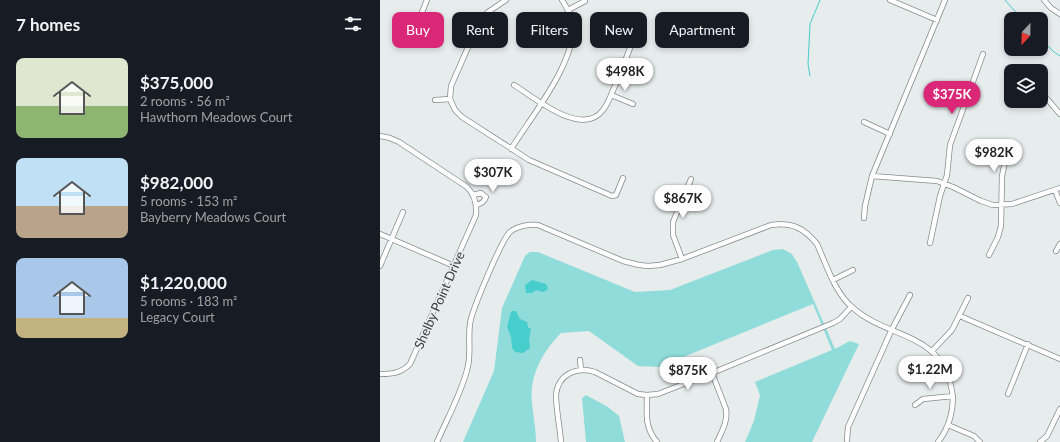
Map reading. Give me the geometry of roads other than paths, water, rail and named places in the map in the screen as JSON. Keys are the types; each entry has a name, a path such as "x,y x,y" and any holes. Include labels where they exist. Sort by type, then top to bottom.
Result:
{"street":[{"path":"422,12 427,0"},
{"path":"506,0 488,12 480,20 451,86 450,99 455,110 462,117 529,160 612,196 616,195 624,178"},
{"path":"562,0 568,10 585,2"},
{"path":"890,0 936,20"},
{"path":"864,218 865,206 872,176 945,0"},
{"path":"1044,0 1051,8 1060,14"},
{"path":"511,148 560,73 570,48"},
{"path":"514,85 563,115 574,120 583,121 592,119 600,114 606,106 630,48"},
{"path":"930,243 939,201 947,175 950,145 983,54"},
{"path":"611,95 633,104"},
{"path":"436,100 450,99"},
{"path":"1048,100 1060,114"},
{"path":"864,122 890,134"},
{"name":"Shelby Point Drive","path":"380,136 399,142 467,187 473,195 477,205 476,215 410,364 396,374 380,374"},
{"path":"989,255 998,237 1001,226 1003,169 1012,146"},
{"path":"872,176 931,180 945,183 981,201 993,205 1012,204 1058,189 1060,203"},
{"path":"682,259 673,234 673,222 691,179"},
{"name":"Shelby Point Drive","path":"473,195 481,193 486,196 485,200 477,205"},
{"path":"380,266 403,212"},
{"path":"437,442 467,370 470,352 470,324 474,309 503,243 510,232 525,225 538,225 623,261 643,265 660,265 682,259 771,225 787,224 803,231 817,244 841,296 851,307 868,318 916,341 932,351 945,370 953,396 952,412 948,425 938,442"},
{"path":"380,234 454,266"},
{"path":"1056,251 1060,244"},
{"path":"833,280 852,270"},
{"path":"847,440 848,427 892,329 910,295"},
{"path":"932,351 952,330 968,298"},
{"path":"561,442 556,395 559,385 566,376 575,370 581,369 595,372 638,394 658,394 833,323 840,319 851,307"},
{"path":"960,316 1060,359"},
{"path":"1008,394 1028,344"},
{"path":"580,360 581,369"},
{"path":"712,373 727,414 717,442"},
{"path":"647,395 647,425 656,442"},
{"path":"915,405 923,399 953,396"},
{"path":"1040,442 1047,436 1060,409"},
{"path":"948,425 974,436 980,442"}],"waterway":[{"path":"810,76 808,64 810,24 820,0"},
{"path":"1005,0 1016,12"},
{"path":"1048,46 1060,56"}]}
